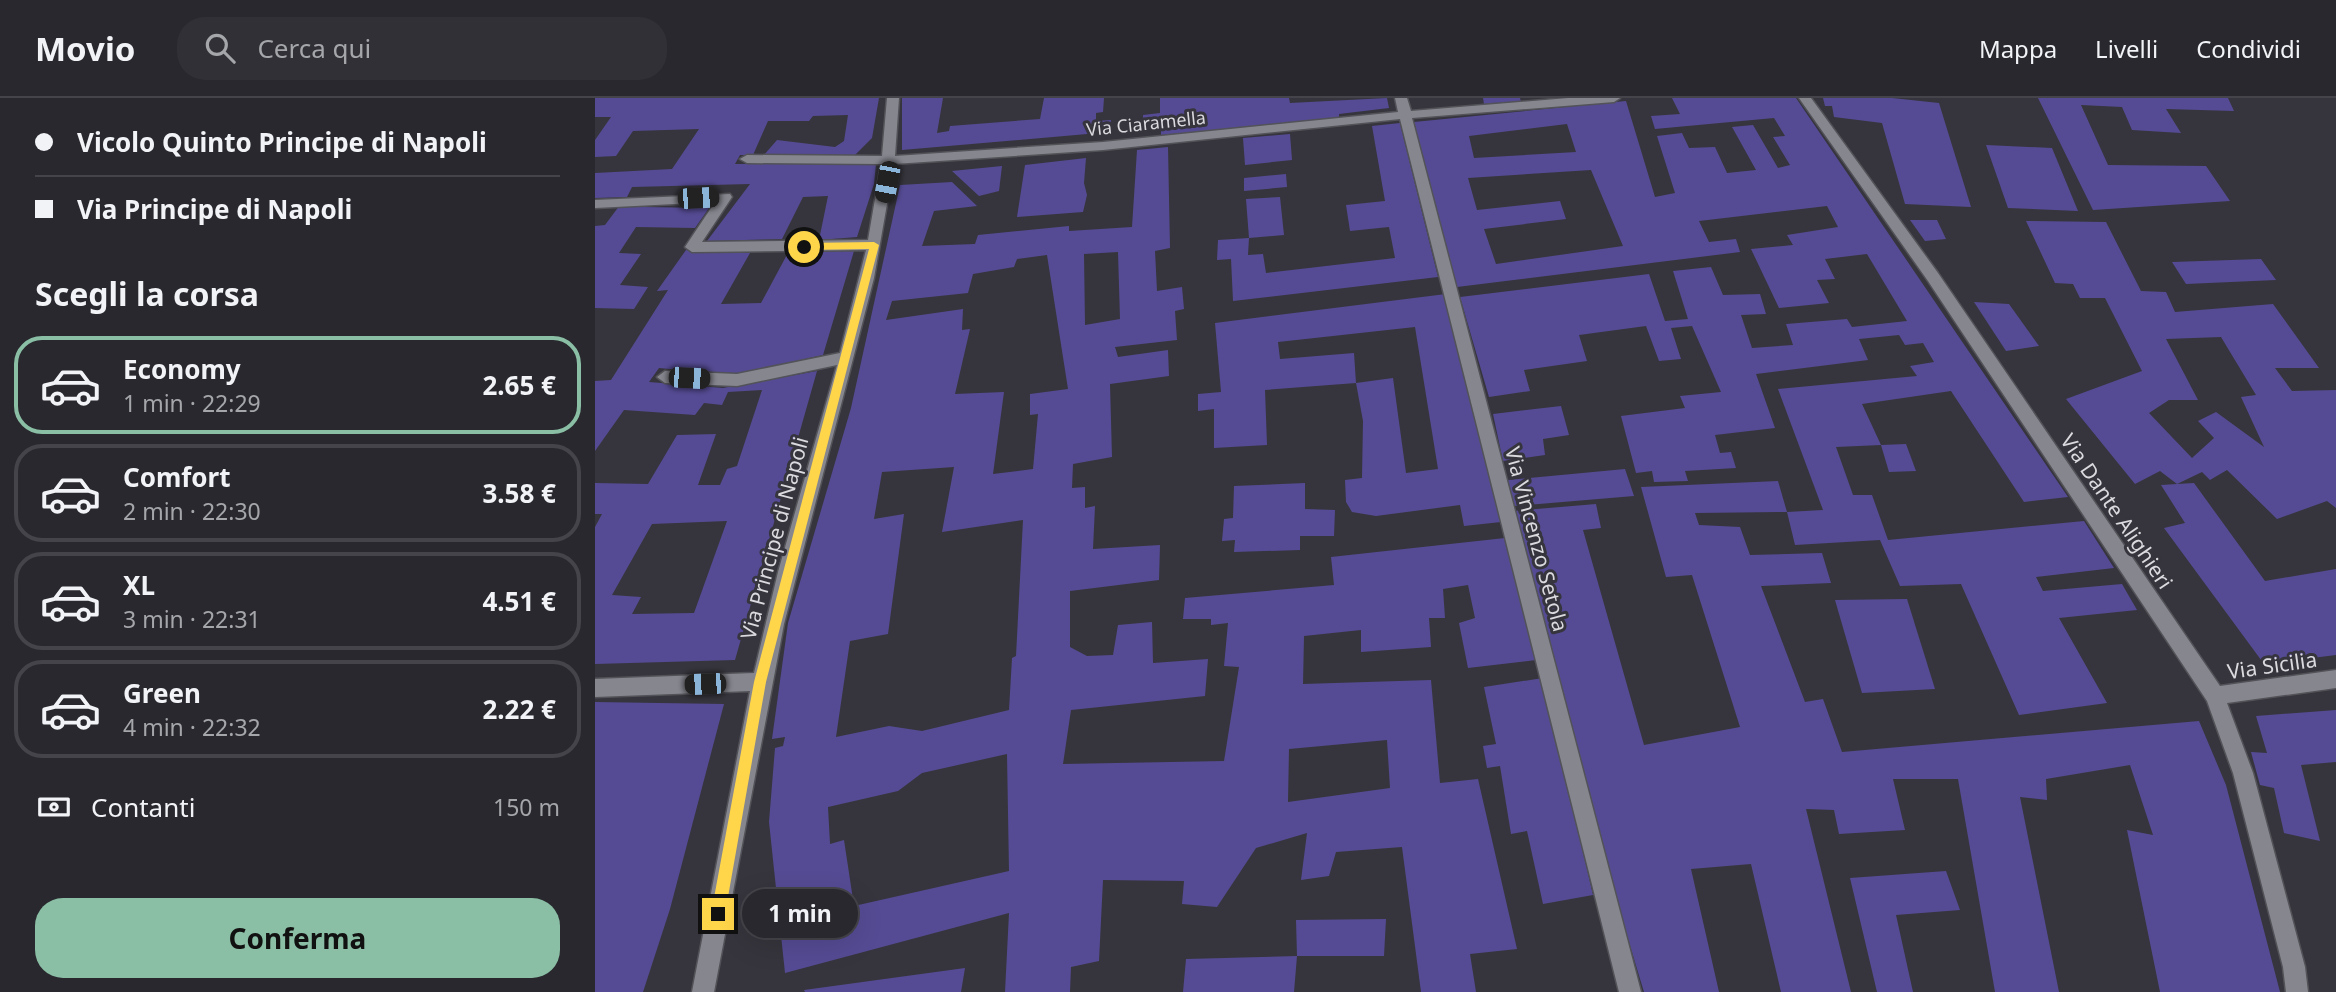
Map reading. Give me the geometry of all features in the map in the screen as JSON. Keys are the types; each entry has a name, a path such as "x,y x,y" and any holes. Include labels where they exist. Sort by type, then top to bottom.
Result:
{"street":[{"name":"Via Principe di Napoli","path":"703,992 760,682 874,245 891,160 893,98"},
{"name":"Via Ciaramella","path":"747,159 891,160 1103,146 1403,106 1614,98"},
{"name":"Via Dante Alighieri","path":"1805,98 1933,276 2215,696 2243,774 2294,967 2297,992"},
{"name":"Via Vincenzo Setola","path":"1403,106 1630,992"},
{"path":"595,204 725,197 692,247 874,245"},
{"path":"665,377 737,380 844,358"},
{"name":"Via Sicilia","path":"2215,696 2336,679"},
{"path":"595,688 760,682"}],"building":[{"path":"595,98 879,98 872,138 851,159 764,155 777,140 835,147 844,141 848,115 813,116 809,121 768,121 753,155 740,155 735,164 876,164 874,184 857,237 819,240 828,196 803,197 782,239 707,241 750,184 632,187 627,197 595,198 595,173 672,169 699,129 633,131 616,156 595,157 595,140 611,117 595,117"},
{"path":"902,98 943,98 937,133 949,131 950,126 1040,119 1044,98 1104,98 1103,112 1096,113 1096,121 1111,120 1110,132 902,150"},
{"path":"1160,98 1289,98 1290,103 1387,98 1389,108 1339,114 1339,119 1161,135 1161,125 1143,126 1143,115 1160,113"},
{"path":"1483,98 1520,98 1521,102 1484,104"},
{"path":"1672,98 1796,98 2068,497 2024,502 1951,391 1862,404 1881,445 1836,447 1853,495 1872,495 1888,540 2084,521 2114,568 2036,577 2043,591 2122,584 2137,610 2059,618 2107,703 2019,715 1961,584 1900,586 1880,540 1795,545 1787,512 1823,510 1778,389 1917,376 1910,366 1934,362 1923,343 1905,345 1899,335 1859,339 1868,360 1756,374 1775,428 1715,435 1720,453 1731,452 1736,468 1685,471 1688,481 1654,482 1652,471 1636,473 1621,416 1685,408 1680,396 1721,392 1692,326 1671,328 1681,359 1659,361 1646,326 1579,335 1587,361 1524,370 1530,391 1489,397 1460,297 1649,274 1665,321 1688,319 1673,271 1711,267 1723,295 1760,294 1766,314 1741,315 1752,348 1793,345 1786,324 1847,319 1852,327 1907,321 1867,254 1825,259 1835,279 1817,280 1829,303 1779,308 1751,249 1793,245 1787,235 1838,227 1827,206 1699,221 1709,242 1736,239 1740,252 1457,287 1414,122 1626,101 1655,197 1675,193 1657,136 1682,133 1689,148 1715,147 1727,173 1756,170 1732,127 1753,125 1778,168 1790,165 1773,137 1785,136 1774,118 1655,129 1651,116 1680,114","holes":["1567,124 1576,152 1474,158 1469,136","1591,170 1623,246 1496,264 1484,229 1566,219 1560,201 1477,210 1468,178"]},
{"path":"1823,98 1892,98 1939,103 1971,207 1905,204 1882,123 1834,117 1832,106 1825,106"},
{"path":"2038,98 2228,98 2234,111 2166,109 2181,133 2132,130 2122,107 2081,105 2108,165 2206,166 2230,201 2093,210"},
{"path":"1400,123 1438,277 1233,301 1231,259 1217,260 1218,240 1249,238 1248,255 1263,254 1266,273 1395,258 1389,227 1350,231 1346,205 1385,201 1372,126"},
{"path":"1290,134 1292,160 1245,165 1243,138"},
{"path":"1986,145 2052,148 2078,211 2008,208"},
{"path":"1168,147 1170,248 1155,251 1157,291 1182,287 1184,309 1175,311 1177,340 1115,347 1118,357 1168,350 1169,376 1110,384 1112,457 1073,464 1072,488 1085,487 1085,508 1095,506 1093,549 1160,545 1159,580 1070,591 1070,647 1087,656 1113,655 1118,625 1152,622 1153,663 1208,659 1205,696 1071,710 1063,764 1224,761 1239,667 1224,666 1228,623 1211,625 1211,619 1183,619 1185,598 1334,585 1331,557 1505,538 1536,660 1468,668 1459,623 1475,618 1468,585 1443,589 1445,618 1429,618 1431,647 1361,652 1361,630 1304,636 1303,684 1431,680 1440,783 1478,779 1517,949 1470,954 1476,992 1421,992 1402,847 1336,852 1329,876 1301,880 1307,833 1256,848 1217,907 1182,904 1184,881 1103,880 1099,961 1071,967 1070,992 1005,992 1009,913 785,973 769,822 775,748 783,746 785,737 772,739 788,623 851,408 900,185 952,182 977,206 934,211 922,246 975,244 978,235 1069,226 1069,231 1132,227 1137,150","holes":["1118,252 1120,319 1085,325 1084,254","1047,255 1068,389 1030,394 1030,415 1038,414 1033,469 993,474 1004,392 955,394 970,329 962,330 963,309 886,320 892,301 968,293 973,274 1014,267 1017,259","954,467 942,532 1023,520 1016,656 1012,658 1009,710 922,731 889,726 836,737 850,641 888,634 904,514 874,519 882,472","1387,740 1390,788 1288,802 1289,749","1007,754 1009,871 854,906 844,840 830,844 828,807 898,791 922,773"]},
{"path":"1086,158 1084,183 1087,195 1083,212 1017,217 1025,165"},
{"path":"1002,166 999,191 979,196 952,171"},
{"path":"1286,174 1287,187 1244,191 1244,178"},
{"path":"1280,197 1284,235 1249,238 1246,199"},
{"path":"646,202 642,207 709,208 695,228 636,227 619,253 641,254 620,285 648,287 634,309 595,308 595,226 605,225 620,205"},
{"path":"1910,220 1937,220 1946,239 1925,241"},
{"path":"2026,221 2106,222 2141,291 2166,292 2175,312 2273,304 2319,368 2275,368 2292,391 2336,390 2336,508 2327,501 2277,519 2227,470 2210,480 2202,472 2177,484 2160,471 2135,484 2066,399 2142,371 2105,298 2080,298 2073,284 2055,283","holes":["2221,337 2256,395 2241,397 2264,447 2216,412 2198,421 2214,438 2192,458 2149,413 2169,400 2198,400 2166,339"]},
{"path":"686,250 750,253 721,304 761,303 789,251 854,251 823,355 734,375 659,368 649,382 723,388 817,371 735,660 595,664 595,527 602,514 595,514 595,483 648,484 677,435 716,434 698,485 720,485 727,469 737,466 762,390 728,392 722,405 704,403 695,415 624,410 595,451 595,381 611,380 668,290 657,291","holes":["727,521 694,613 632,614 641,597 612,595 652,524"]},
{"path":"2261,259 2276,280 2186,284 2172,262"},
{"path":"1446,294 1501,522 1464,526 1460,505 1376,516 1352,512 1346,502 1345,480 1362,478 1363,421 1356,383 1265,390 1267,445 1214,448 1214,409 1198,411 1198,394 1221,392 1215,323","holes":["1415,327 1438,469 1406,473 1393,378 1356,383 1354,353 1280,359 1278,342"]},
{"path":"1974,302 2009,304 2039,346 2006,351"},
{"path":"1561,406 1569,435 1543,439 1545,455 1503,461 1493,414"},
{"path":"1906,444 1916,471 1889,472 1881,445"},
{"path":"1625,469 1634,496 1514,506 1508,480"},
{"path":"1778,481 1787,512 1695,513 1699,525 1740,527 1750,555 1822,553 1831,583 1761,586 1805,702 1823,699 1842,752 2199,721 2226,785 2280,992 2160,992 2127,830 2153,835 2130,765 2046,779 2047,800 2020,797 2059,992 1995,992 1958,779 1893,779 1905,830 1839,834 1834,810 1806,809 1851,992 1781,992 1751,864 1691,869 1719,992 1644,992 1593,823 1513,511 1596,504 1601,528 1583,530 1644,745 1740,727 1692,575 1666,577 1641,487"},
{"path":"1305,483 1305,509 1335,510 1334,536 1300,536 1300,550 1234,552 1235,540 1222,541 1224,519 1233,518 1234,486"},
{"path":"2194,483 2265,581 2336,569 2336,655 2264,664 2164,528 2185,523 2161,485"},
{"path":"1907,599 1935,689 1862,693 1835,600"},
{"path":"1543,678 1593,895 1543,904 1527,831 1511,834 1500,766 1487,768 1483,746 1496,744 1484,687"},
{"path":"595,702 724,704 670,909 643,992 595,992"},
{"path":"2336,710 2336,762 2301,765 2320,841 2284,833 2274,788 2260,785 2251,752 2267,753 2256,716"},
{"path":"1946,871 1960,910 1896,915 1913,992 1877,992 1850,878"},
{"path":"1386,919 1384,956 1297,956 1296,920"},
{"path":"1297,956 1294,992 1183,992 1186,959"},
{"path":"965,968 961,992 804,990"}],"route":[{"path":"718,914 760,682 874,245 804,247"}]}
